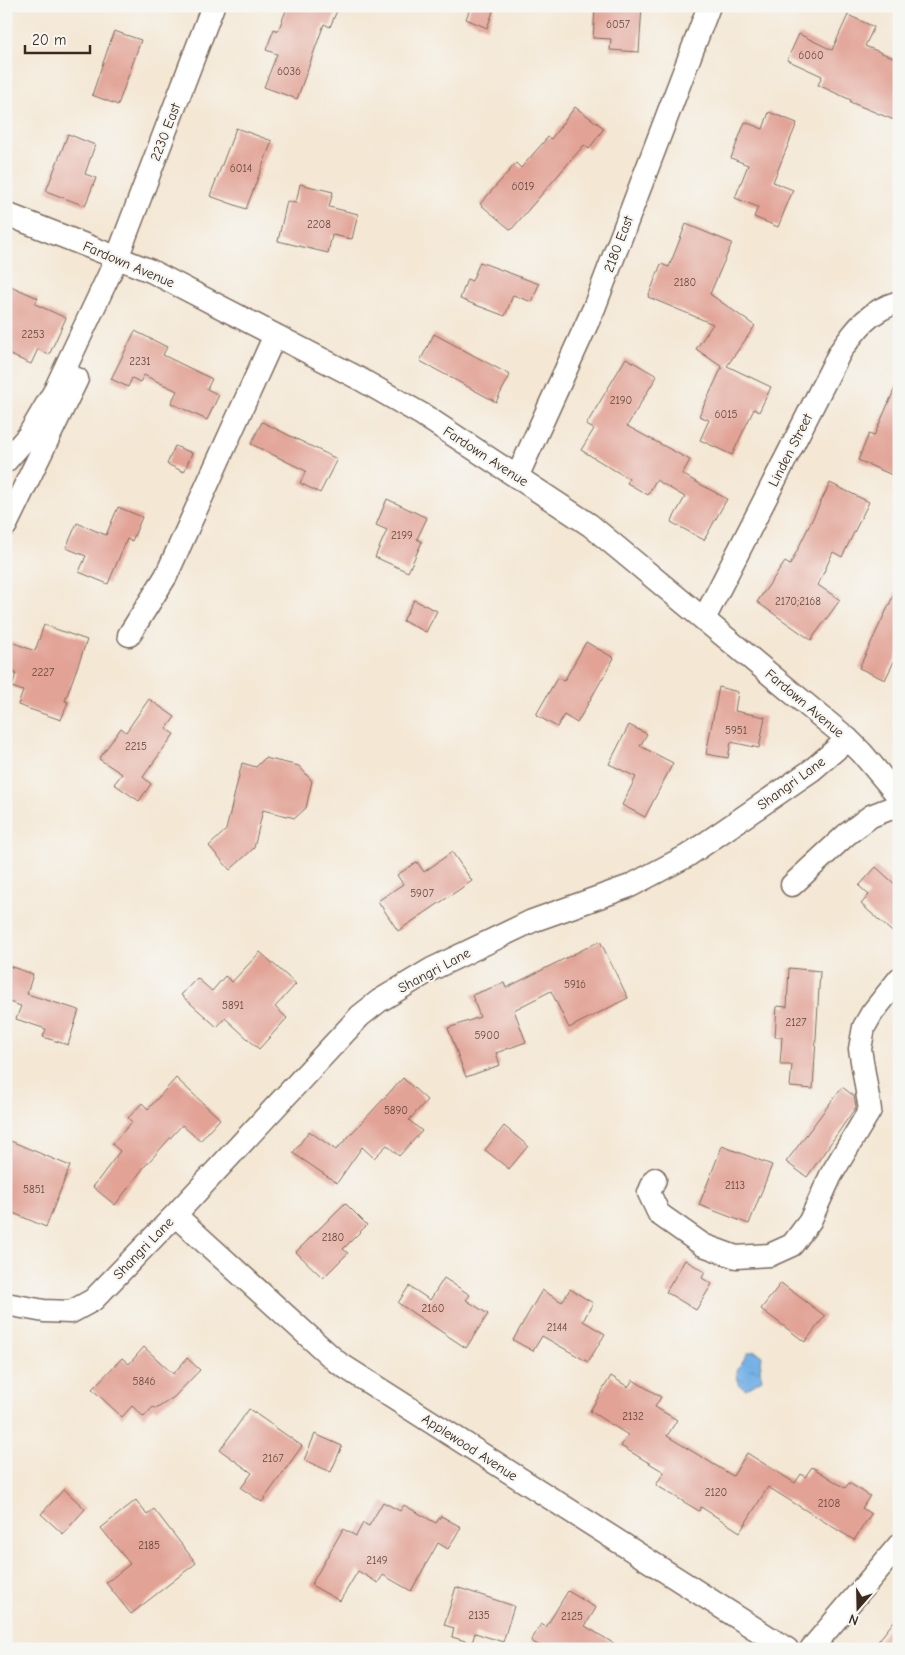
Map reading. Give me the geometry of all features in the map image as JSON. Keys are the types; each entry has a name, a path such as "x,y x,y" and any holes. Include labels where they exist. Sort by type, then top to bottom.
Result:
{"street":[{"name":"2230 East","path":"125,260 213,6"},
{"name":"2180 East","path":"517,477 594,308 709,6"},
{"name":"Fardown Avenue","path":"6,214 125,260 275,335 390,395 517,477 590,525 848,739 899,797"},
{"path":"6,462 28,436 54,392 125,260"},
{"path":"6,525 125,260"},
{"name":"Linden Street","path":"704,619 840,352 859,324 883,306 899,302"},
{"path":"128,635 166,576 275,335"},
{"name":"Shangri Lane","path":"6,1304 44,1311 71,1312 93,1300 176,1215 354,1023 379,1001 432,969 532,920 630,886 687,856 812,770 848,739"},
{"path":"792,886 846,835 871,816 899,805"},
{"path":"655,1179 650,1193 659,1214 703,1245 736,1257 770,1255 792,1245 810,1222 832,1175 870,1110 860,1050 864,1027 872,1013 899,979"},
{"name":"Applewood Avenue","path":"176,1215 337,1362 787,1649"},
{"path":"811,1649 899,1545"}],"water":[{"path":"755,1351 762,1356 760,1370 762,1379 746,1389 738,1384 737,1370 748,1353"}],"building":[{"path":"282,6 339,6 330,27 324,24 297,99 264,87 277,54 266,50 274,29 278,31 287,8"},
{"path":"471,6 495,6 487,28 466,19"},
{"path":"610,6 642,6 639,52 610,50 611,39 593,38 595,9 610,10"},
{"path":"848,15 874,27 865,46 899,60 899,122 850,102 851,100 818,85 822,76 787,60 799,34 832,50"},
{"path":"114,31 141,40 118,105 92,95"},
{"path":"575,107 604,128 589,149 584,145 511,230 480,204 516,163 521,168 548,137 551,139"},
{"path":"769,112 797,123 773,182 793,190 778,227 754,217 758,207 735,198 748,165 731,158 745,122 763,129"},
{"path":"236,128 272,141 246,209 210,196"},
{"path":"68,134 95,145 85,174 96,178 85,206 46,191"},
{"path":"300,184 333,192 329,207 358,214 352,239 332,235 328,253 278,241 287,201 296,203"},
{"path":"686,224 732,243 710,294 755,326 727,366 771,387 759,412 754,409 732,455 700,440 709,420 699,416 722,367 696,349 713,324 648,297 661,264 669,267"},
{"path":"480,262 539,284 532,302 513,295 505,316 460,299 467,279 472,281"},
{"path":"6,284 38,298 35,304 66,318 49,355 38,349 31,364 6,353"},
{"path":"135,331 167,347 163,355 212,379 207,389 219,395 207,420 171,403 177,391 144,375 140,382 132,378 128,387 111,379"},
{"path":"434,334 510,375 496,402 420,361"},
{"path":"626,358 657,376 627,426 690,460 682,474 727,499 704,540 671,522 685,497 656,480 648,495 627,483 629,479 581,450 594,429 586,425"},
{"path":"899,379 899,478 858,460 869,434 874,436"},
{"path":"262,422 337,459 320,493 300,483 306,471 251,444"},
{"path":"175,446 192,453 184,472 167,464"},
{"path":"830,483 869,502 842,557 833,552 818,585 840,600 811,640 757,602 785,562 790,565"},
{"path":"387,499 427,518 417,539 422,542 408,572 375,557 387,530 376,525"},
{"path":"118,507 142,517 132,541 127,539 108,584 79,572 86,556 66,548 77,523 106,535"},
{"path":"899,584 899,651 885,680 859,668"},
{"path":"414,600 437,611 426,632 403,621"},
{"path":"44,625 87,640 65,701 68,702 61,720 18,705 23,691 12,687 16,673 6,670 6,640 35,651"},
{"path":"586,642 614,658 577,723 564,715 557,727 536,715 557,678 564,681"},
{"path":"719,687 738,692 735,711 765,717 759,748 731,742 728,758 706,754"},
{"path":"149,699 175,717 166,729 174,734 143,777 151,784 139,801 114,784 122,774 99,759 121,728 126,732"},
{"path":"629,725 647,734 640,746 673,763 645,817 622,805 636,777 609,764"},
{"path":"265,758 299,766 312,781 306,808 295,818 263,810 254,848 230,870 209,846 226,830 242,763 256,767"},
{"path":"452,852 472,881 398,931 378,901 403,884 397,875 417,862 424,872"},
{"path":"876,867 899,888 899,938 861,904 869,895 859,886"},
{"path":"600,941 628,998 569,1028 551,991 514,1010 526,1042 496,1053 500,1065 466,1077 448,1028 480,1017 472,995 504,983 506,988"},
{"path":"260,952 296,984 275,1007 287,1018 259,1049 225,1018 217,1027 181,995 197,978 212,991 225,976 232,982"},
{"path":"6,965 33,974 27,994 79,1010 68,1045 43,1037 46,1029 16,1019 21,1006 6,1001"},
{"path":"789,968 820,971 813,1089 790,1087 792,1065 780,1065 782,1037 775,1037 777,1006 787,1007"},
{"path":"176,1078 220,1119 200,1141 182,1125 145,1166 115,1205 93,1187 120,1151 112,1144 132,1122 128,1118 142,1103 148,1109"},
{"path":"403,1078 427,1100 409,1120 422,1131 399,1156 387,1145 374,1158 362,1147 337,1183 293,1153 309,1131 336,1150"},
{"path":"842,1087 854,1096 856,1107 807,1177 786,1162"},
{"path":"504,1126 528,1146 509,1169 485,1150"},
{"path":"6,1139 70,1166 46,1227 6,1210"},
{"path":"722,1146 772,1165 749,1224 699,1205"},
{"path":"345,1203 367,1225 343,1249 348,1253 323,1278 296,1252"},
{"path":"685,1260 705,1272 702,1278 712,1284 696,1310 666,1292"},
{"path":"444,1278 470,1295 466,1300 488,1314 466,1348 398,1303 409,1286 430,1300"},
{"path":"781,1283 825,1316 805,1342 761,1309"},
{"path":"570,1289 593,1303 583,1321 605,1334 588,1362 542,1336 533,1351 513,1340 542,1290 562,1302"},
{"path":"144,1347 173,1374 187,1358 200,1370 174,1397 156,1409 153,1407 144,1417 132,1406 122,1417 92,1389 122,1358 129,1364"},
{"path":"611,1376 628,1387 633,1380 661,1397 655,1407 677,1420 667,1436 733,1476 747,1453 795,1483 801,1474 805,1477 812,1467 845,1488 849,1483 870,1496 862,1508 871,1514 854,1540 768,1487 740,1532 701,1507 699,1511 656,1485 664,1472 621,1446 628,1435 590,1411"},
{"path":"249,1409 302,1446 262,1502 241,1488 252,1473 220,1450"},
{"path":"315,1434 342,1446 331,1472 304,1460"},
{"path":"64,1489 85,1509 63,1534 41,1514"},
{"path":"136,1500 147,1515 154,1509 196,1563 131,1614 106,1583 130,1564 101,1528"},
{"path":"383,1502 400,1511 404,1505 436,1523 441,1516 461,1527 448,1549 438,1543 411,1591 383,1575 378,1583 358,1571 340,1601 311,1585 343,1529 356,1536 363,1523 369,1526"},
{"path":"456,1587 514,1606 503,1642 475,1633 472,1643 452,1637 454,1628 444,1625"},
{"path":"568,1591 596,1608 585,1626 623,1649 545,1649 531,1641 541,1624 546,1627"},
{"path":"899,1615 899,1649 872,1649"}]}
